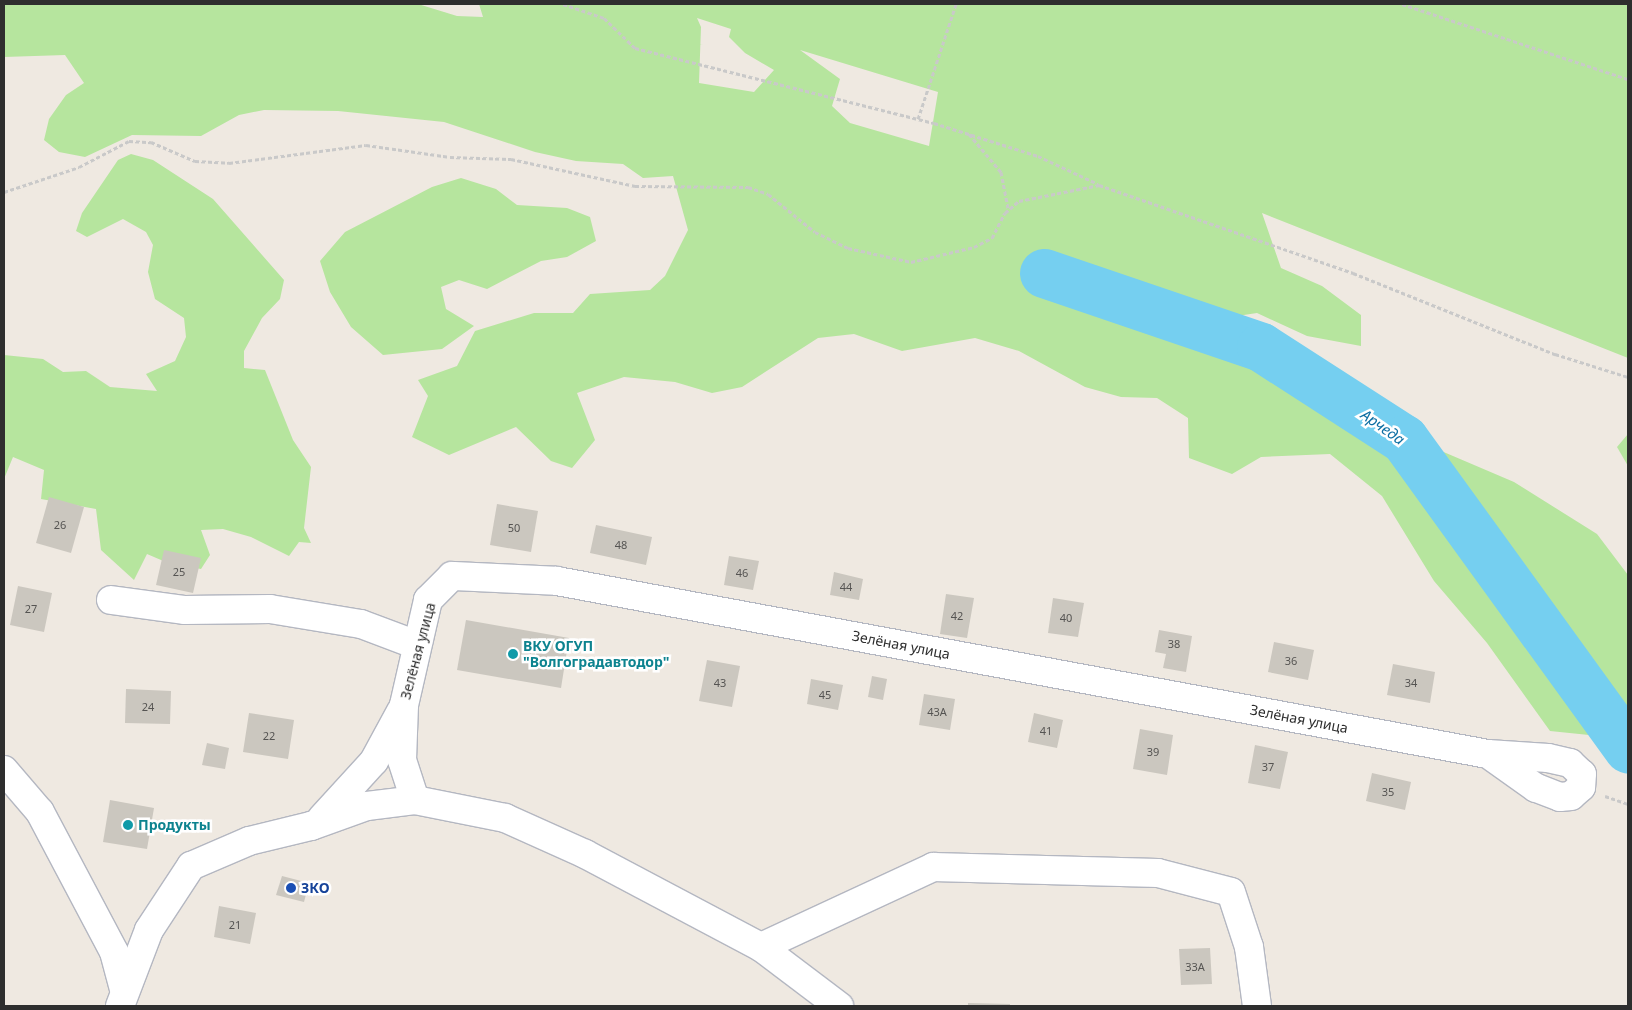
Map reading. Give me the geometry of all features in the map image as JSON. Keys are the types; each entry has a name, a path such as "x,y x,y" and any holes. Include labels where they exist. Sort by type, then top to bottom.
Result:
{"street":[{"name":"Зелёная улица","path":"415,800 402,760 404,706 428,600 452,576 557,582 1488,754"},
{"path":"111,600 185,610 270,609 361,624 417,645"},
{"name":"Зелёная улица","path":"311,826 334,809 374,761 404,706"},
{"path":"4,770 40,812 114,952 122,998"},
{"path":"122,998 149,930 191,866 249,842 311,826 367,806 415,800 505,818 585,854 761,946 839,1006"},
{"path":"761,946 933,867 1158,873 1231,892 1249,947 1257,1006"}],"path":[{"path":"562,4 604,18 635,48 918,119 1038,156 1099,184 1353,273 1555,354 1628,378"},
{"path":"918,119 956,4"},
{"path":"1402,4 1628,78"},
{"path":"968,133 1001,172 1008,210"},
{"path":"4,192 79,166 129,141 151,142 195,161 230,163 366,145 450,157 511,159 635,186 748,187 768,194 815,232 848,248 911,262 979,245 992,238 1008,210 1019,201 1099,184"}],"green space":[{"path":"4,4 418,4 457,16 483,17 479,4 1628,4 1628,358 1262,213 1281,268 1322,286 1361,315 1361,346 1307,336 1257,313 1224,318 1274,341 1306,369 1331,404 1514,482 1597,534 1628,575 1628,739 1550,731 1487,643 1434,581 1382,496 1330,454 1261,457 1232,474 1189,458 1188,418 1157,398 1121,397 1085,387 1019,351 975,338 902,351 854,334 818,338 742,387 712,393 675,382 624,377 577,393 595,440 572,468 551,461 516,427 449,455 412,437 428,396 418,380 457,366 475,331 534,313 573,313 590,294 650,290 665,276 688,230 673,176 643,178 623,164 576,161 535,152 444,122 338,111 264,110 239,115 201,136 132,135 85,157 59,152 44,140 49,119 66,95 84,83 65,55 4,57","holes":["697,18 731,29 729,37 745,53 774,70 754,92 699,83 701,27","800,50 938,92 929,146 850,123 832,106 840,79"]},
{"path":"131,154 153,160 213,199 284,280 280,299 262,318 244,351 244,368 265,370 293,440 311,467 304,528 311,543 299,542 289,556 251,537 223,529 201,530 210,555 201,569 168,563 147,554 134,580 101,550 96,509 41,499 44,470 13,457 4,479 4,355 43,359 63,372 86,371 110,387 157,391 146,374 175,361 186,337 184,318 155,299 148,272 153,245 146,232 123,219 87,237 76,231 82,213 118,160"},
{"path":"461,178 496,189 517,205 567,208 590,217 596,241 567,257 541,261 487,289 459,280 441,287 446,309 474,326 442,349 383,355 351,327 330,292 320,261 345,232 432,187"},
{"path":"1628,434 1628,466 1617,447"}],"building":[{"path":"49,497 84,507 71,553 36,543"},
{"path":"497,504 538,511 531,552 490,545"},
{"path":"596,525 652,537 646,565 590,553"},
{"path":"164,550 201,558 193,593 156,585"},
{"path":"729,556 759,561 753,590 724,585"},
{"path":"834,572 863,579 859,600 830,595"},
{"path":"18,586 52,593 44,632 10,625"},
{"path":"946,594 974,598 967,638 940,634"},
{"path":"1053,598 1084,603 1078,637 1048,633"},
{"name":"ВКУ ОГУП \"Волгоградавтодор\"","path":"466,620 569,638 561,688 457,670"},
{"path":"1159,630 1192,636 1186,672 1163,668 1166,654 1155,652"},
{"path":"1274,642 1314,650 1308,680 1268,672"},
{"path":"707,660 740,666 732,707 699,701"},
{"path":"1393,664 1435,672 1430,703 1387,695"},
{"path":"872,676 887,679 883,700 868,697"},
{"path":"811,679 843,685 838,710 807,704"},
{"path":"126,689 171,691 170,724 125,723"},
{"path":"924,694 955,699 950,730 919,725"},
{"path":"249,713 294,720 288,759 243,752"},
{"path":"1034,713 1063,720 1057,748 1028,742"},
{"path":"1140,729 1173,735 1167,775 1133,769"},
{"path":"207,743 229,748 225,769 202,765"},
{"path":"1255,745 1288,752 1280,789 1248,783"},
{"path":"1372,773 1411,782 1405,810 1366,801"},
{"name":"Продукты","path":"110,800 154,808 147,849 103,842"},
{"path":"282,876 309,883 304,902 276,895"},
{"path":"219,906 256,913 250,944 214,937"},
{"path":"1210,948 1212,984 1181,985 1179,949"},
{"path":"968,1003 1010,1004 1010,1006 968,1006"}],"waterway":[{"name":"Арчеда","path":"1044,273 1261,347 1404,439 1628,749"}],"place":[{"name":"ВКУ ОГУП \"Волгоградавтодор\"","path":"513,654"},
{"name":"Продукты","path":"128,825"},
{"name":"ЗКО","path":"291,888"}]}
